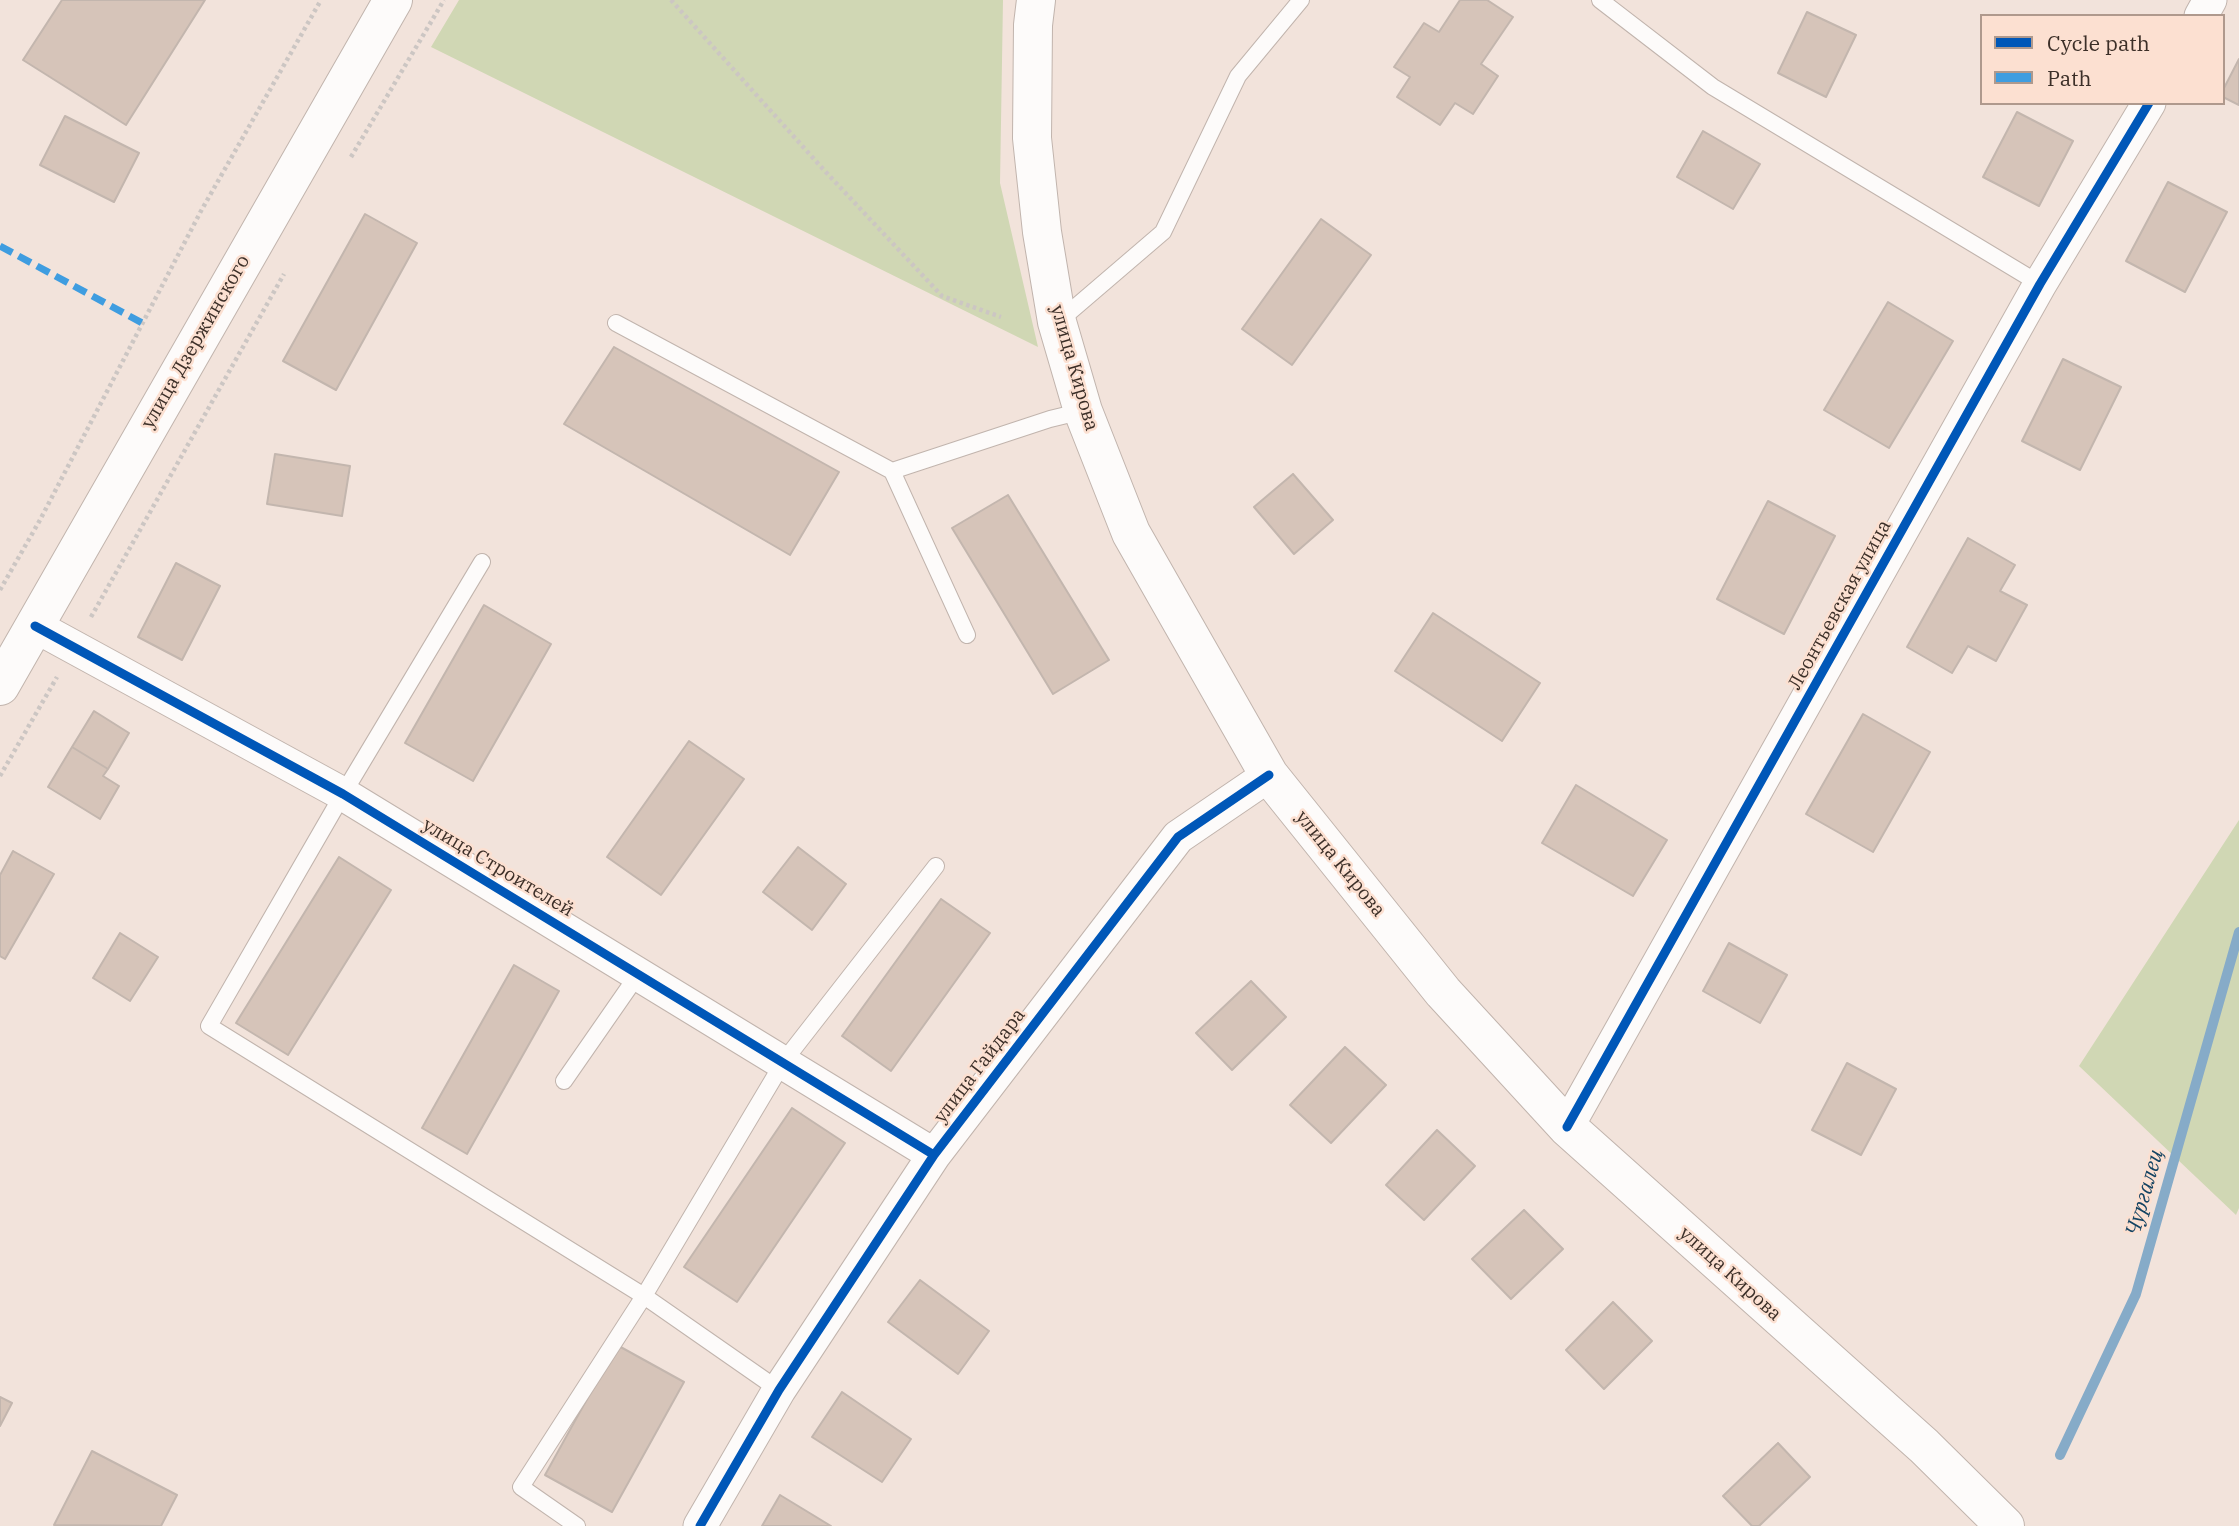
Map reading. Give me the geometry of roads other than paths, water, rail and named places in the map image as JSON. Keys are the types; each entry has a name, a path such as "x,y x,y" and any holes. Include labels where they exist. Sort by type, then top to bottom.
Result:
{"main road":[{"name":"улица Дзержинского","path":"0,686 393,0"},
{"name":"улица Кирова","path":"1036,0 1033,25 1032,138 1042,232 1057,322 1083,411 1131,533 1269,775 1443,992 1567,1127 1924,1446 2005,1526"}],"street":[{"name":"Леонтьевская улица","path":"1567,1127 2040,284 2148,105"},
{"name":"улица Строителей","path":"35,626 343,794 934,1155"},
{"name":"улица Гайдара","path":"700,1526 779,1391 934,1155 1178,836 1269,775"}],"lane":[{"path":"1057,322 1163,232 1238,76 1301,0"},
{"path":"1600,0 1713,87 2040,284"},
{"path":"616,323 892,471 967,635"},
{"path":"892,471 1049,419 1083,411"},
{"path":"482,562 343,794 209,1026 644,1296 779,1391"},
{"path":"578,1526 521,1487 644,1296 784,1061 936,866"},
{"path":"564,1081 639,973"}],"waterway":[{"name":"Чургалец","path":"2060,1455 2136,1294 2239,932"}]}
